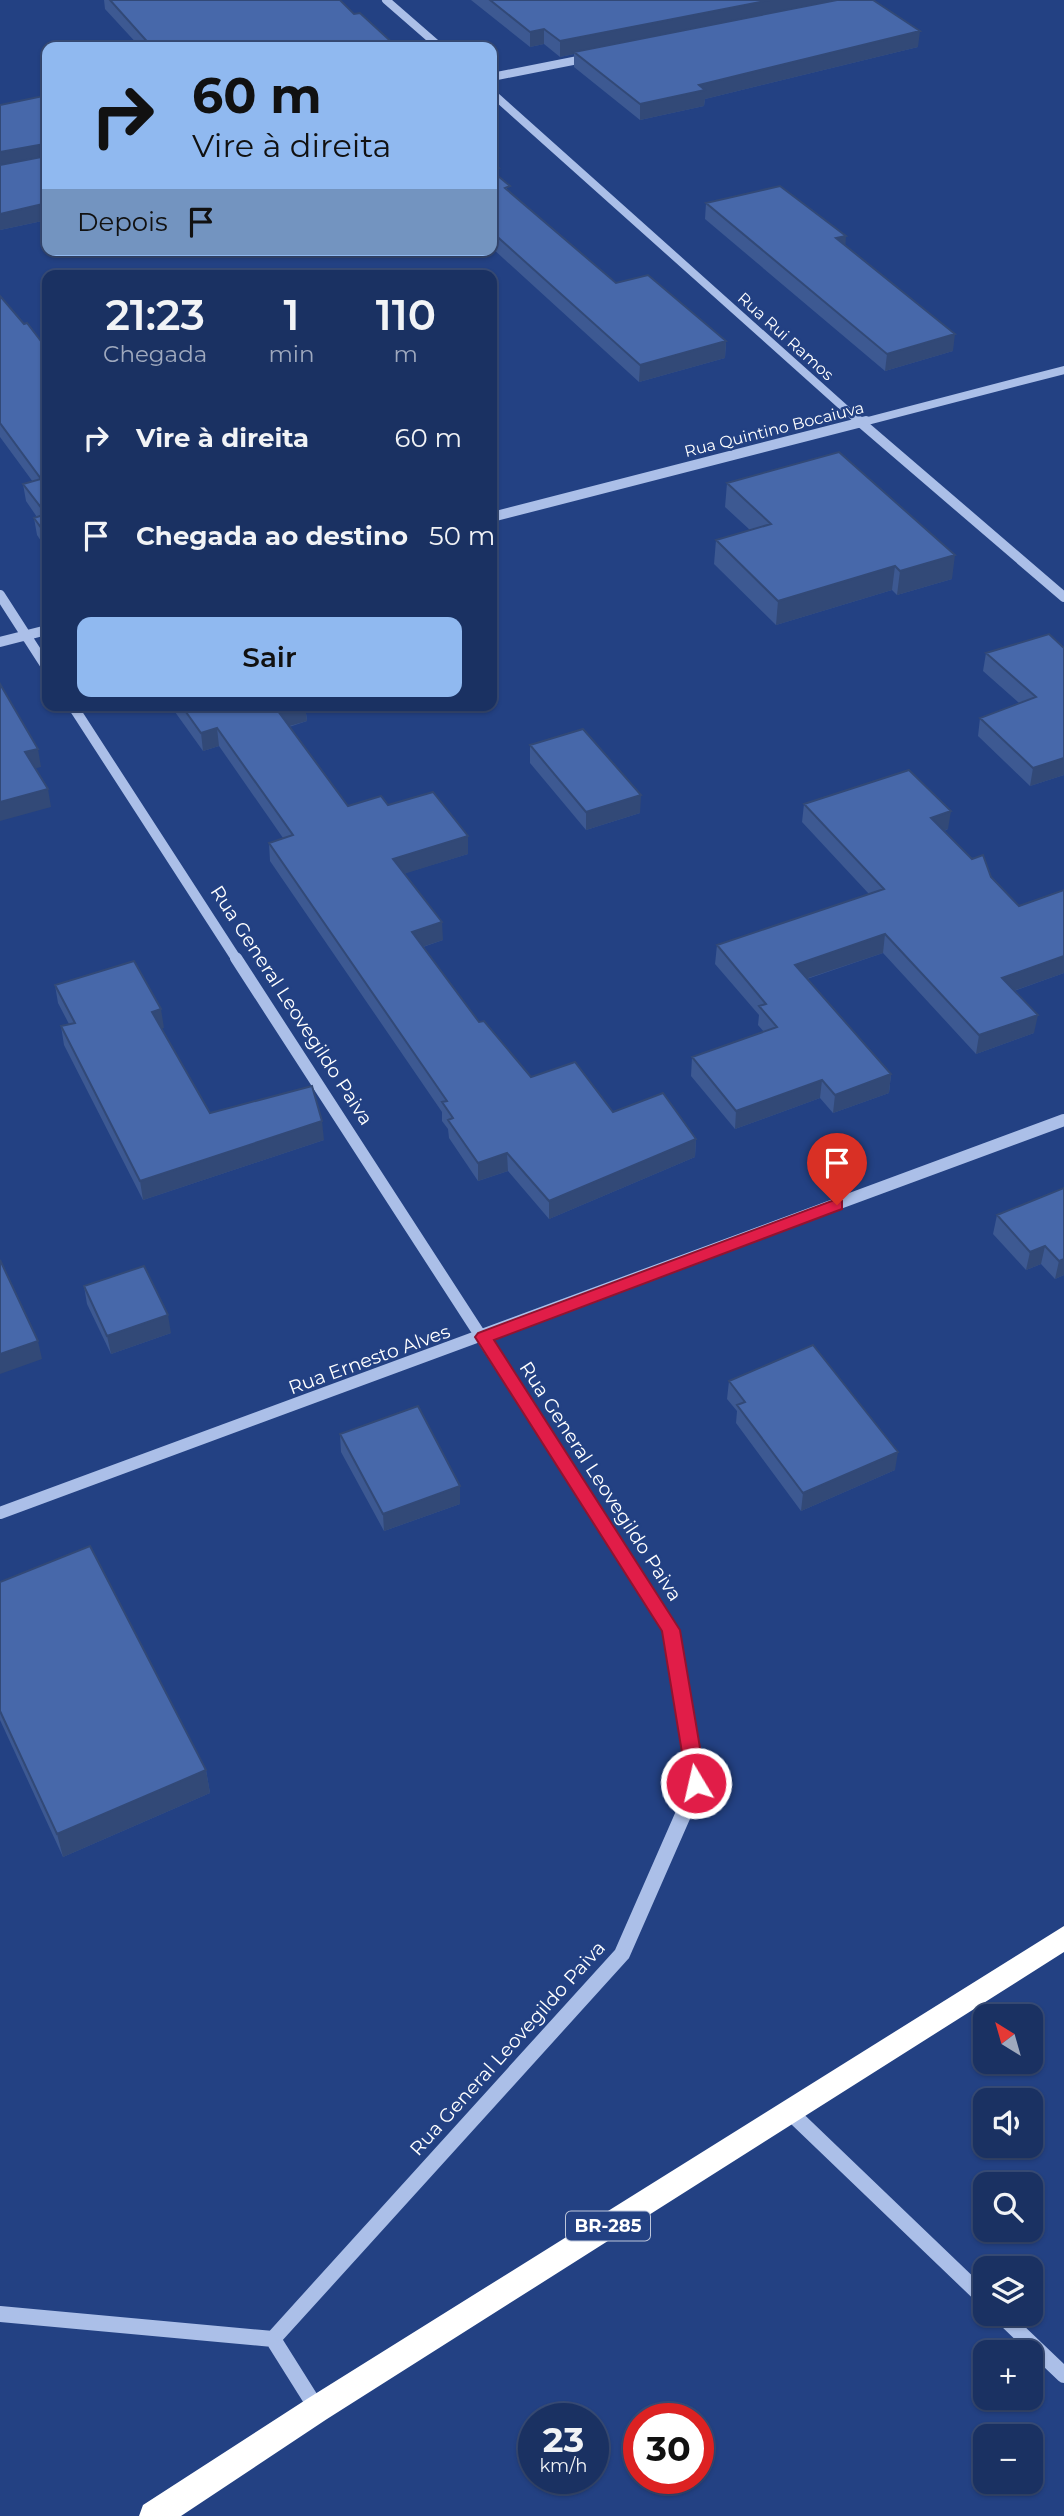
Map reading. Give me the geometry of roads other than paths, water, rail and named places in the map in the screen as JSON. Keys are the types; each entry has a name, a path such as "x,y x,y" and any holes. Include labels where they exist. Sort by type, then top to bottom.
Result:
{"highway":[{"name":"BR-285","path":"154,2516 317,2409 1064,1938"}],"street":[{"path":"386,0 434,42"},
{"path":"497,76 598,56"},
{"name":"Rua Rui Ramos","path":"497,97 862,423 1064,597"},
{"name":"Rua Quintino Bocaiuva","path":"497,516 1064,370"},
{"path":"0,595 42,660"},
{"path":"0,642 42,631"},
{"name":"Rua General Leovegildo Paiva","path":"76,711 671,1630 696,1783 622,1954 273,2339"},
{"name":"Rua Ernesto Alves","path":"0,1513 483,1337 1064,1120"},
{"path":"790,2112 973,2288"},
{"path":"0,2314 273,2339 317,2409"},
{"path":"1013,2326 1064,2375"}]}
